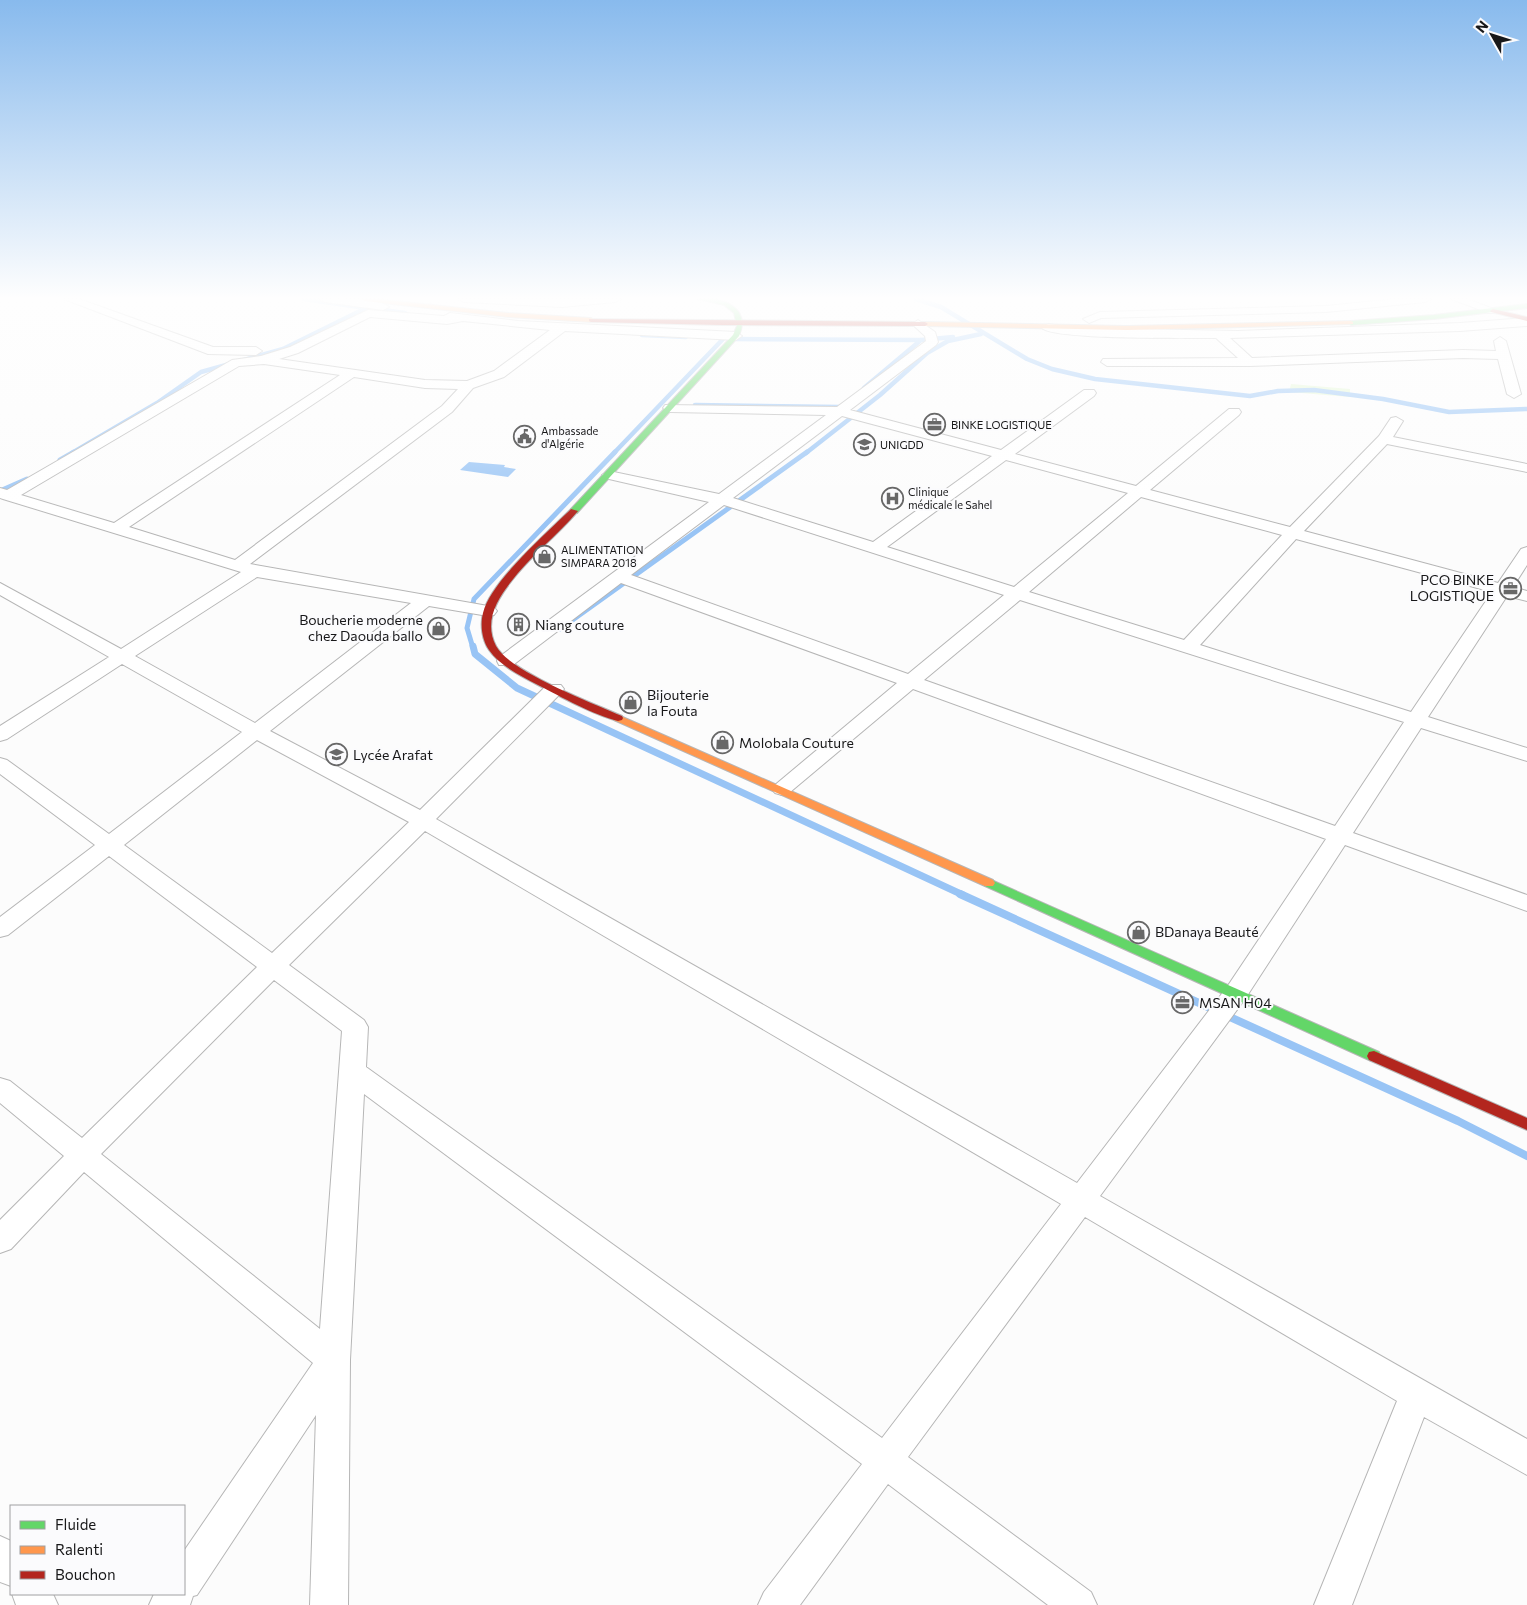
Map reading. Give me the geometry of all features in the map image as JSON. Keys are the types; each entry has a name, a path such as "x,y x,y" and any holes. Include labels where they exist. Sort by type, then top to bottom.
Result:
{"main road":[{"path":"699,374 609,475 509,577 488,612 487,632 494,650 506,661 554,689 782,789 1527,1124"}],"street":[{"path":"4,494 217,374"},
{"path":"116,529 351,374 425,384 468,385 499,374"},
{"path":"506,661 889,374"},
{"path":"1509,374 1514,394"},
{"path":"0,734 122,656 246,568 447,409 468,385"},
{"path":"875,548 1089,393"},
{"path":"670,408 840,411 1527,596"},
{"path":"782,789 1234,412"},
{"path":"1188,647 1293,533 1384,439 1396,421"},
{"path":"1384,439 1527,468"},
{"path":"609,475 723,500 1527,755"},
{"path":"4,494 246,568 488,612"},
{"path":"777,1605 1236,993 1527,552"},
{"path":"620,577 1527,903"},
{"path":"0,588 255,731 424,821 1527,1458"},
{"path":"0,929 425,601"},
{"path":"0,1240 82,1155 424,821 554,689"},
{"path":"0,764 355,1027 334,1360 334,1601"},
{"path":"353,1072 1078,1605"},
{"path":"0,1088 334,1360"},
{"path":"185,1581 334,1360"},
{"path":"1333,1605 1416,1395"},
{"path":"0,1554 10,1567"},
{"path":"31,1595 39,1605"}],"green space":[{"path":"1291,384 1350,389 1350,397 1289,392"}],"water":[{"path":"469,462 505,465 504,467 516,469 508,477 460,470"}],"waterway":[{"path":"72,453 157,403 198,374"},
{"path":"614,453 690,374"},
{"path":"864,388 881,374"},
{"path":"806,453 880,395 904,374"},
{"path":"1073,374 1095,379 1250,396 1278,391 1314,390 1383,399 1449,412 1527,409"},
{"path":"695,405 841,407 844,404"},
{"path":"60,460 74,452"},
{"path":"473,648 467,628 474,599 615,452"},
{"path":"560,629 807,452"},
{"path":"0,491 27,479"},
{"path":"473,646 475,654 517,688 963,895"},
{"path":"960,894 1458,1121 1527,1156"}],"traffic: fast":[{"path":"574,511 701,374"},
{"path":"989,883 1374,1056"}],"traffic: slow":[{"path":"618,718 989,883"}],"traffic: jam":[{"path":"574,511 527,557 506,581 487,614 488,636 494,650 502,659 515,668 551,688 618,718"},
{"path":"1374,1056 1527,1124"}],"place":[{"name":"BINKE LOGISTIQUE","path":"935,425"},
{"name":"Ambassade d'Algérie","path":"525,437"},
{"name":"UNIGDD","path":"864,445"},
{"name":"Clinique médicale le Sahel","path":"892,498"},
{"name":"ALIMENTATION SIMPARA 2018","path":"545,556"},
{"name":"PCO BINKE LOGISTIQUE","path":"1510,588"},
{"name":"Niang couture","path":"519,625"},
{"name":"Boucherie moderne chez Daouda ballo","path":"439,628"},
{"name":"Bijouterie la Fouta","path":"631,703"},
{"name":"Molobala Couture","path":"723,743"},
{"name":"Lycée Arafat","path":"337,755"},
{"name":"BDanaya Beauté","path":"1139,932"},
{"name":"MSAN H04","path":"1183,1003"}]}
